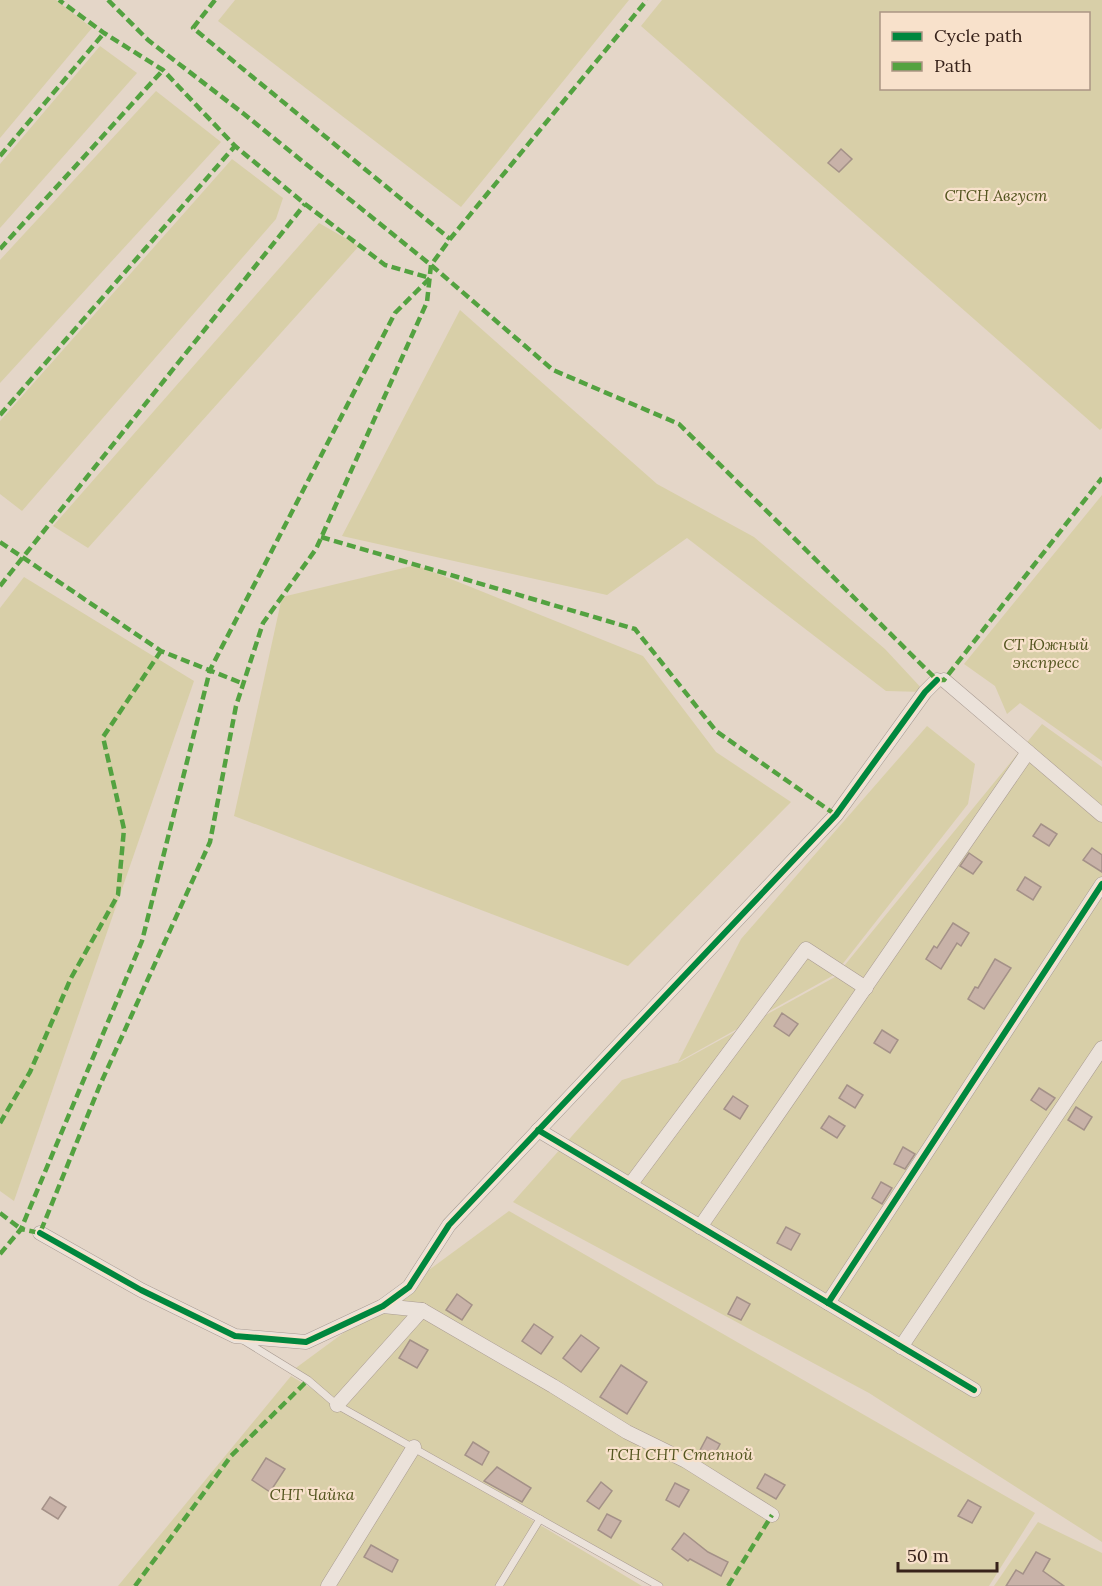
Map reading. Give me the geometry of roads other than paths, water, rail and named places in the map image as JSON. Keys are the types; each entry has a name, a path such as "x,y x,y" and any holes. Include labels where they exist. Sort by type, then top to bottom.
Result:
{"street":[{"path":"40,1233 141,1290 235,1336 306,1342 383,1306 409,1287 449,1225 836,815 925,692 940,680 1102,815"},
{"path":"700,1227 1028,752"},
{"path":"828,1303 1102,884"},
{"path":"630,1185 806,949 866,988"},
{"path":"901,1347 1102,1048"},
{"path":"538,1130 974,1390"},
{"path":"383,1306 422,1310 627,1432 686,1461 772,1515"},
{"path":"337,1405 422,1310"},
{"path":"328,1586 414,1447"}],"lane":[{"path":"235,1336 309,1380 337,1405 659,1586"},
{"path":"499,1586 540,1520"}],"park label":[{"name":"СТСН Август","path":"996,195"},
{"name":"СТ Южный экспресс","path":"1046,653"},
{"name":"ТСН СНТ Степной","path":"680,1454"},
{"name":"СНТ Чайка","path":"312,1494"}]}
